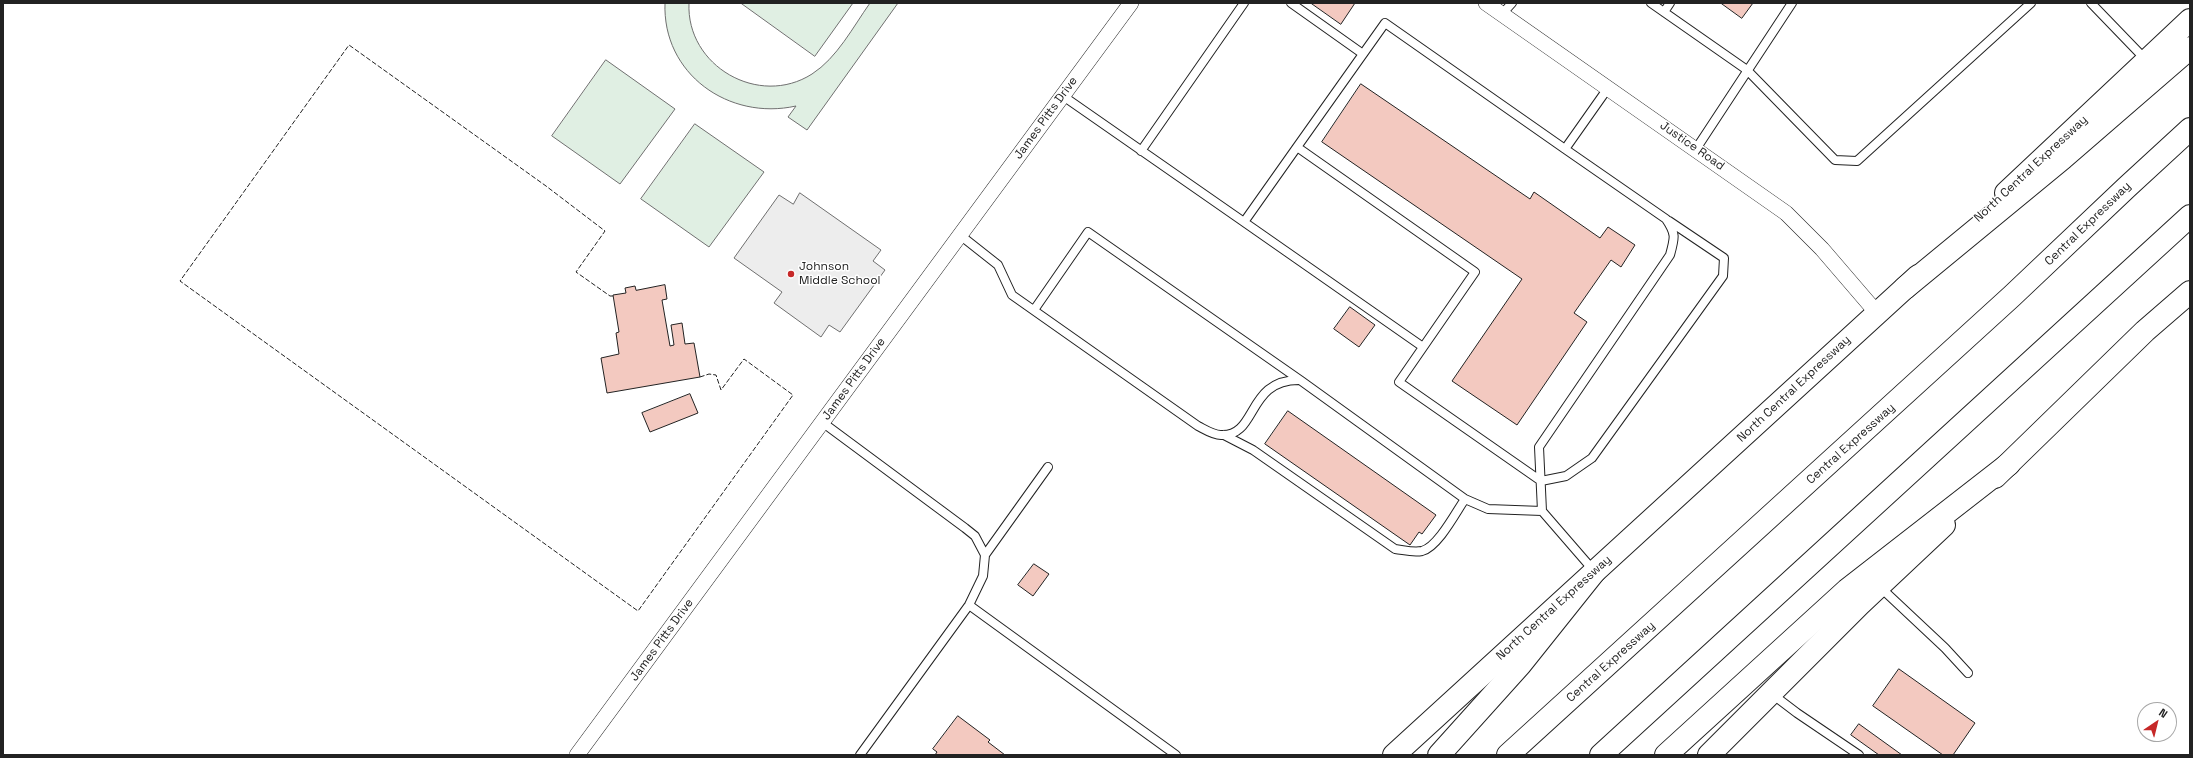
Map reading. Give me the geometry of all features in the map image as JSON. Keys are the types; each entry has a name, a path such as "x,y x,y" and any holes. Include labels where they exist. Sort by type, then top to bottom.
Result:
{"main road":[{"name":"North Central Expressway","path":"1394,755 1905,288 2190,20"},
{"path":"1905,288 2063,158 2190,48"},
{"name":"Central Expressway","path":"1508,755 2006,302 2127,186 2190,129"},
{"path":"1601,755 2190,216"},
{"path":"1709,755 1879,586 2009,464 2145,331 2190,292"},
{"path":"1666,755 1847,590 2009,464"},
{"path":"1439,755 1520,665 1595,571"}],"street":[{"name":"James Pitts Drive","path":"577,755 1131,3"},
{"name":"Justice Road","path":"1486,3 1507,9 1608,88 1766,198 1798,224 1822,249 1877,313"}],"lane":[{"path":"1141,151 1244,3"},
{"path":"1291,3 1363,54"},
{"path":"1651,3 1748,70 1835,160 1857,161 2031,3"},
{"path":"1664,12 1670,3"},
{"path":"1696,149 1792,3"},
{"path":"2091,3 2146,61"},
{"path":"1244,222 1297,147 1385,23 1724,258 1723,276 1592,458 1566,476 1541,481 1400,382 1475,272 1297,147"},
{"path":"1565,149 1608,88"},
{"path":"1063,96 1423,347"},
{"path":"1595,571 1542,511 1539,447 1670,254 1674,231 1666,219"},
{"path":"1034,310 1088,232 1300,380 1465,498 1488,509 1542,511"},
{"path":"960,236 998,265 1012,295 1198,426 1223,435 1253,450 1395,549 1411,552 1423,551 1435,543 1465,498"},
{"path":"1223,435 1234,434 1241,430 1258,400 1271,387 1277,383 1300,380"},
{"path":"822,422 975,536 985,555"},
{"path":"860,755 969,605 983,576 985,555 1048,467"},
{"path":"1879,586 1968,673"},
{"path":"969,605 1176,755"},
{"path":"1772,693 1797,713 1859,755"}],"green space":[{"path":"665,3 689,3 691,26 700,45 713,62 730,75 749,83 770,86 791,83 812,74 821,67 844,42 870,3 898,3 807,130 788,117 796,106 771,109 747,106 724,99 704,87 687,71 675,51 667,28"},
{"path":"741,3 853,3 815,56"},
{"path":"606,60 675,109 620,184 552,136"},
{"path":"695,124 764,172 709,247 641,199"}],"shaded area":[{"path":"800,193 881,250 873,261 885,270 840,332 829,325 821,337 774,303 782,292 734,258 779,195 793,204"}],"building":[{"path":"1311,3 1355,3 1341,24"},
{"path":"1721,3 1753,3 1742,18"},
{"path":"1361,84 1530,199 1534,192 1600,238 1608,227 1635,245 1621,267 1611,260 1574,313 1587,322 1517,425 1452,381 1522,279 1322,142"},
{"path":"665,285 667,299 662,300 670,346 674,345 671,325 682,323 685,344 694,343 700,377 607,393 601,358 619,354 616,333 619,332 613,295 626,293 625,288 635,286 636,290"},
{"path":"1350,307 1375,325 1359,347 1334,329"},
{"path":"690,394 698,413 650,432 642,413"},
{"path":"1288,411 1436,515 1422,534 1419,532 1410,545 1265,444"},
{"path":"1034,564 1049,574 1033,596 1018,585"},
{"path":"1899,669 1975,723 1953,755 1943,755 1873,706"},
{"path":"958,716 990,740 988,742 1005,755 935,755 937,752 933,749"},
{"path":"1859,724 1902,755 1879,755 1851,735"}],"fence":[{"path":"613,296 610,296 576,272 605,231 546,186 349,45 180,281 638,611 793,395 744,359 721,390 716,375 709,374 700,377"}],"place":[{"name":"Johnson Middle School","path":"791,274"}]}
